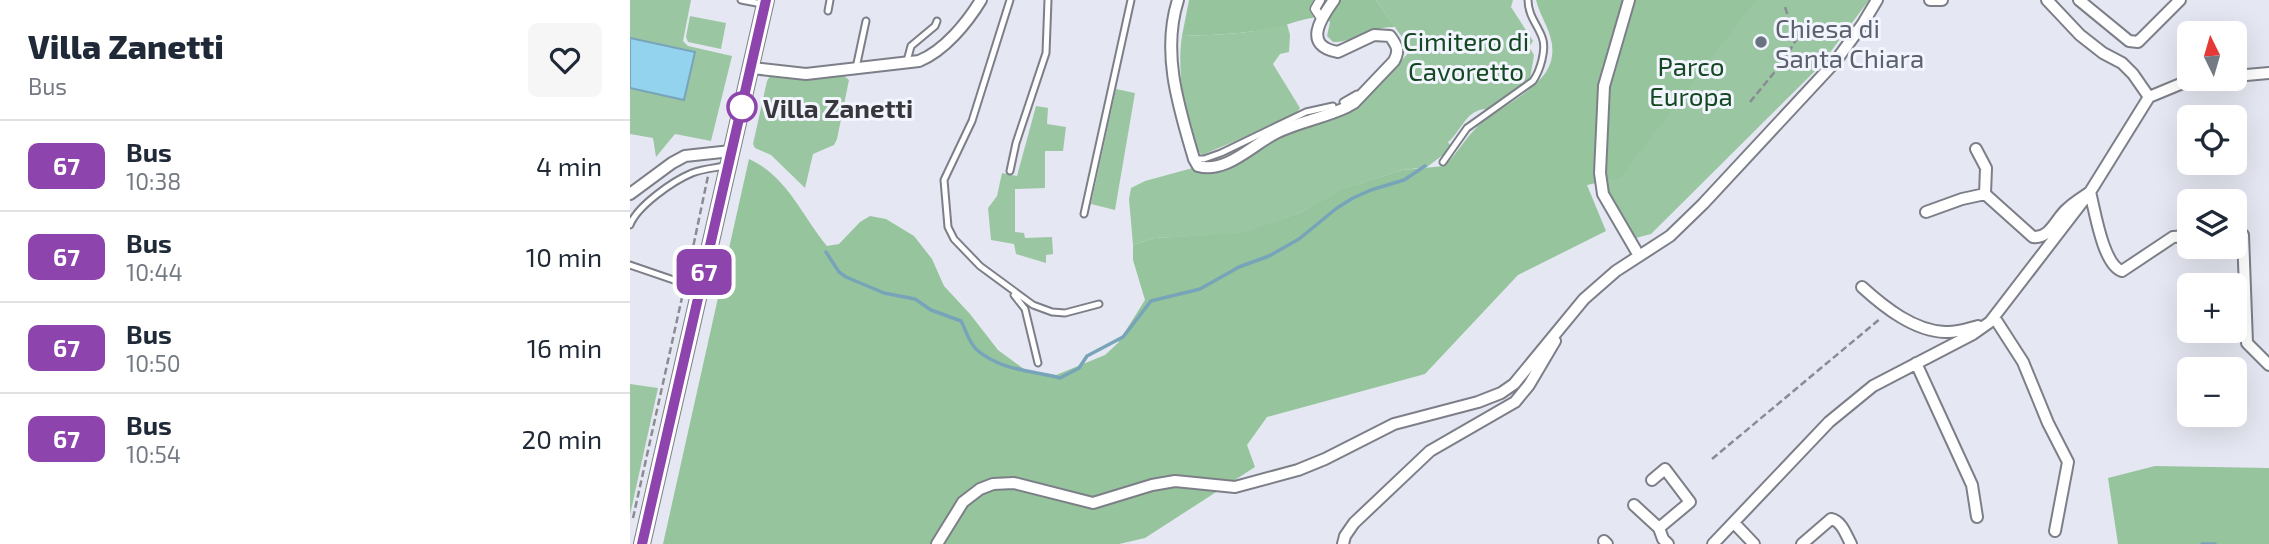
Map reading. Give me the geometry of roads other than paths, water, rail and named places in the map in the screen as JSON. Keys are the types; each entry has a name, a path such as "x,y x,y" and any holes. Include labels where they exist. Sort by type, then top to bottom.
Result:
{"main road":[{"path":"642,544 766,2"}],"street":[{"path":"752,68 806,74 919,61 934,53 962,26 981,0"},
{"path":"1178,0 1170,40 1175,90 1199,164 1209,169 1243,154 1276,133 1354,103 1394,61 1398,54 1396,44 1390,36 1374,35 1338,51 1329,50 1318,39 1318,24 1335,0"},
{"path":"1320,0 1315,9 1321,18"},
{"path":"1629,0 1604,86 1600,173 1603,194 1638,254"},
{"path":"937,544 963,502 980,489 993,484 1014,483 1093,503 1175,481 1235,487 1298,470 1394,424 1453,410 1502,393 1514,384 1584,299 1638,254 1670,236 1721,185 1835,62 1877,0"},
{"path":"1930,0 1942,0"},
{"path":"2047,0 2080,35 2103,53 2122,63 2148,97"},
{"path":"2079,0 2129,41 2138,42 2180,0"},
{"path":"2247,75 2269,73"},
{"path":"1713,544 1829,422 1873,386 1973,334 1992,320 2091,192 2148,97 2177,85"},
{"path":"1976,149 1986,168 1985,194"},
{"path":"630,194 685,156 731,151"},
{"path":"1985,194 2033,237 2039,238 2046,234 2066,209 2091,192"},
{"path":"2091,192 2110,263 2115,269 2122,271 2177,237"},
{"path":"1926,212 1985,194"},
{"path":"2244,259 2247,343 2269,365"},
{"path":"1862,287 1889,311 1943,332 1957,332 1992,320"},
{"path":"1343,544 1354,523 1430,451 1515,402 1537,373 1566,320"},
{"path":"1992,320 2023,362 2048,423 2068,462 2055,531"},
{"path":"1916,363 1972,485 1977,517"},
{"path":"1652,480 1665,469 1690,502 1659,528"},
{"path":"1634,505 1659,528 1668,544"},
{"path":"1802,544 1831,519 1836,519 1852,544"},
{"path":"1735,523 1754,544"}],"lane":[{"path":"741,0 766,2"},
{"path":"828,11 830,0"},
{"path":"1010,0 972,121 944,185 950,233 980,266 1033,305 1052,312 1065,313 1099,304"},
{"path":"1010,171 1016,143 1046,53 1048,0"},
{"path":"1084,214 1131,0"},
{"path":"1443,162 1467,128 1533,81 1537,75 1544,40 1528,11 1528,0"},
{"path":"856,68 866,21"},
{"path":"907,61 911,46 935,26 937,21"},
{"path":"1343,102 1365,89"},
{"path":"1199,164 1204,159 1306,111 1334,106"},
{"path":"630,225 634,215 673,184 700,171 728,166"},
{"path":"630,265 700,289"},
{"path":"1010,290 1025,309 1038,362"}],"water":[{"path":"630,38 695,52 684,100 630,88"}],"waterway":[{"path":"826,252 839,272 846,277 884,293 915,299 931,310 961,321 977,350 996,362 1060,378 1079,368 1087,356 1123,337 1151,301 1200,289 1239,267 1269,256 1299,239 1353,198 1404,180 1425,166"},
{"path":"2202,544 2215,544"}],"place":[{"name":"Chiesa di Santa Chiara","path":"1761,42"},
{"name":"Villa Zanetti","path":"742,107"}],"park label":[{"name":"Cimitero di Cavoretto","path":"1466,55"},
{"name":"Parco Europa","path":"1691,80"}]}
